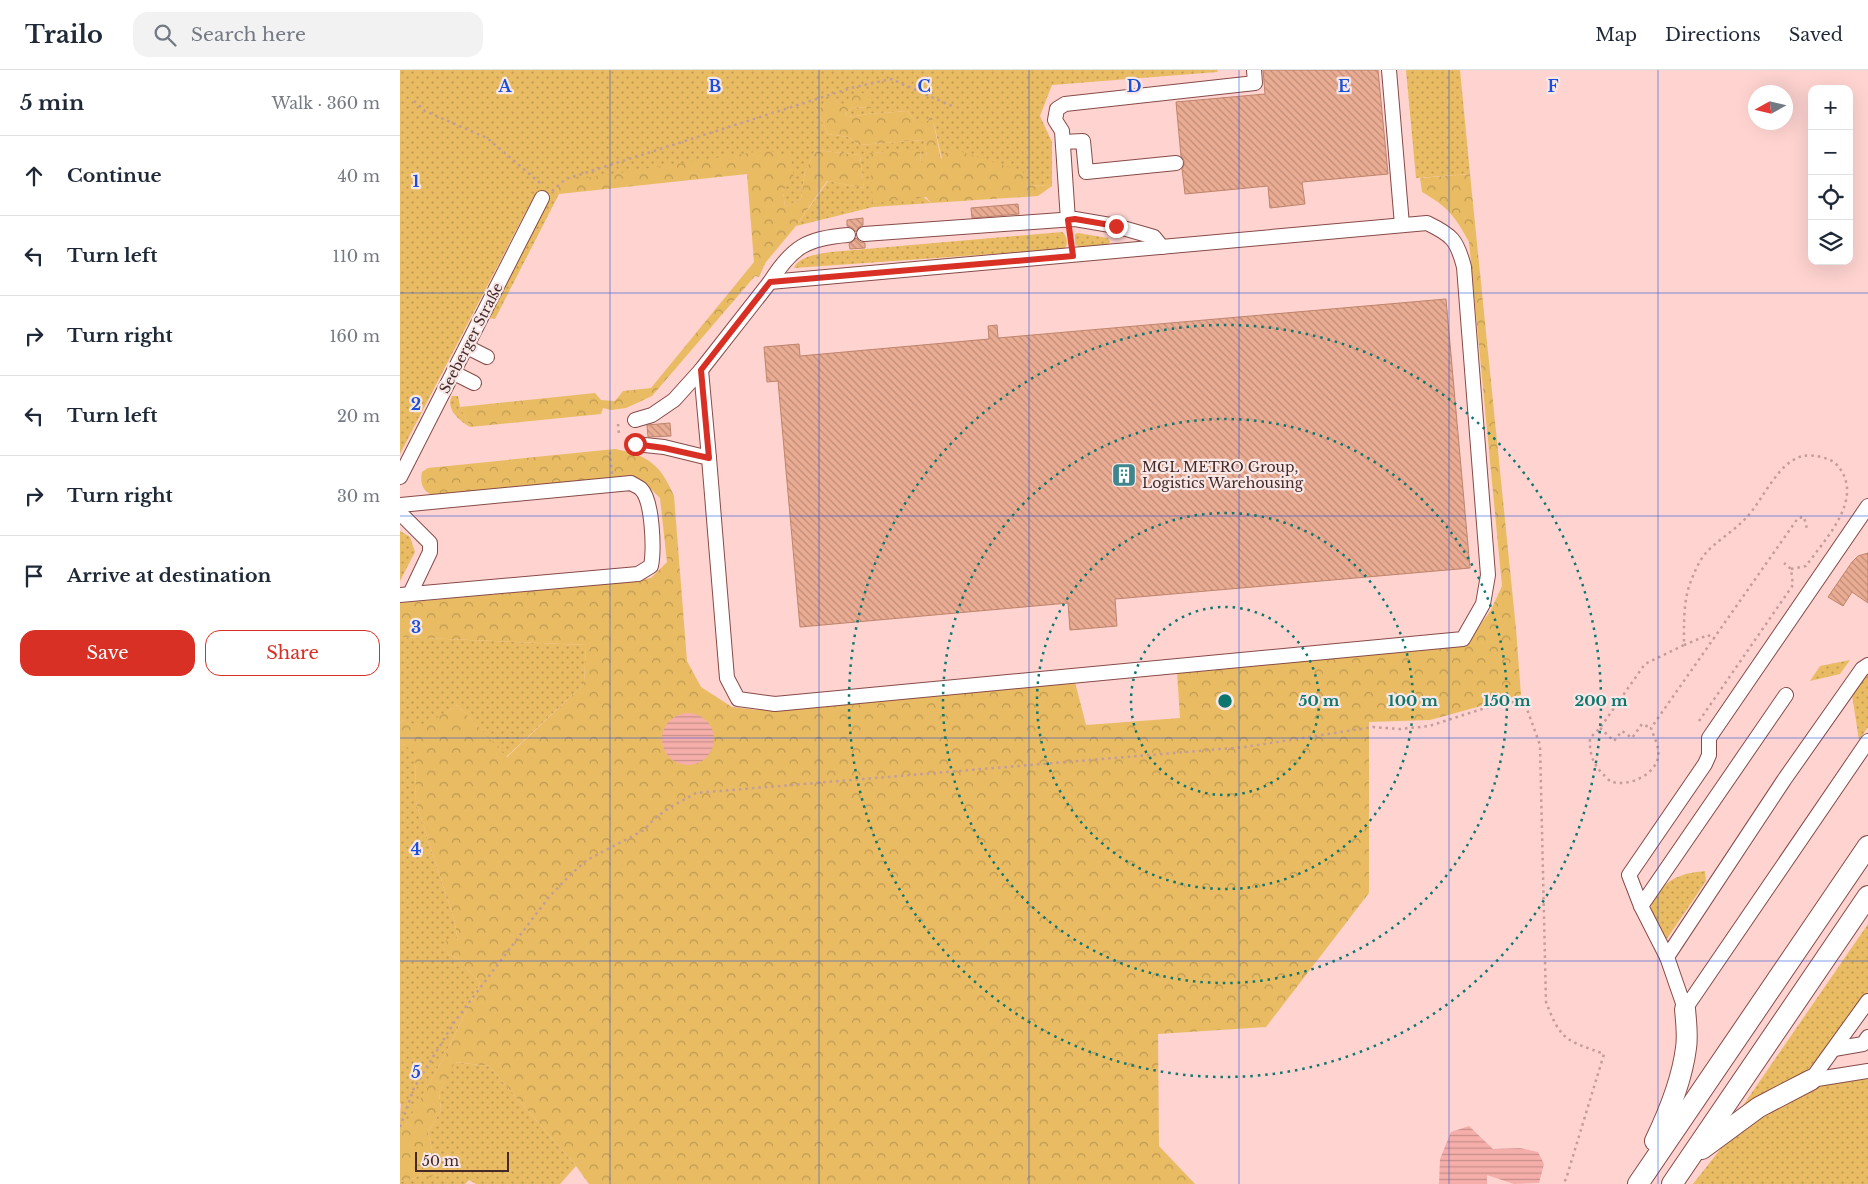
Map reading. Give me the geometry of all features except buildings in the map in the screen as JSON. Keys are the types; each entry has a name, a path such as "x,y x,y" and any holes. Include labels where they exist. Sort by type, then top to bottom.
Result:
{"highway":[{"path":"1638,1184 1868,846"},
{"path":"1672,1184 1868,896"},
{"path":"1634,1184 1665,1121 1678,1085 1686,1047 1685,1009"},
{"path":"1688,1159 1759,1107 1811,1080"}],"street":[{"path":"1068,220 1062,131 1055,120 1057,109 1065,104 1255,83 1254,70"},
{"path":"1389,70 1402,225"},
{"path":"1063,142 1083,140 1086,172 1176,163"},
{"name":"Seeberger Straße","path":"400,477 542,198"},
{"path":"864,234 1075,219 1116,226 1154,237 1162,248"},
{"path":"701,370 727,678 738,699 775,704 1463,639 1483,604 1488,575 1464,268 1459,248 1446,232 1426,223 770,282"},
{"path":"636,420 652,415 666,407 701,370 786,259 808,242 825,237 848,235"},
{"path":"467,347 487,358"},
{"path":"454,373 474,383"},
{"path":"635,444 709,458"},
{"path":"400,505 631,483 641,488 647,499 653,555 651,566 638,574 405,594"},
{"path":"1685,1009 1667,957 1629,875 1705,764 1710,755 1709,738 1868,506"},
{"path":"400,513 430,543 430,552 405,594"},
{"path":"1667,957 1784,780 1862,669 1868,665"},
{"path":"1642,906 1786,694"},
{"path":"1685,1009 1868,742"},
{"path":"1811,1080 1868,1002"},
{"path":"1834,1049 1866,1041"},
{"path":"1811,1080 1868,1071"}],"path":[{"path":"414,101 425,111 487,138 539,182 542,198 566,179 850,88 890,79 954,107"},
{"path":"618,424 619,434"},
{"path":"610,452 613,485"},
{"path":"1684,645 1684,616 1690,583 1704,554 1745,519 1784,466 1803,456 1827,459 1835,462 1845,474 1848,486 1846,502 1841,516 1806,566 1791,569"},
{"path":"1651,728 1798,518 1804,517 1807,529"},
{"path":"1699,721 1793,585 1791,569 1784,563"},
{"path":"1600,728 1614,741 1622,731 1632,738 1642,724 1651,728 1657,746 1658,759 1650,772 1636,780 1610,781 1595,767 1589,749 1590,738 1600,728 1645,664 1708,635 1714,639"},
{"path":"400,1127 414,1088 454,1021 549,897 587,860 644,830 655,818 669,808 696,793 1245,748 1373,727 1400,729 1429,726 1504,702 1518,702 1526,709 1540,745 1546,1002 1554,1024 1569,1042 1604,1054 1566,1179 1562,1184"}],"green space":[{"path":"400,70 1218,70 1217,72 1052,85 1040,116 1052,142 1052,186 1024,185 942,159 931,112 928,121 915,121 907,111 849,117 845,114 852,107 872,108 843,105 836,101 818,113 828,134 848,137 859,145 924,140 927,157 922,163 920,151 869,153 931,203 873,207 796,226 828,181 864,188 860,155 816,150 805,171 801,199 785,207 783,190 791,157 556,186 559,194 495,319 488,318 550,194 534,196 400,454"},
{"path":"1406,70 1460,70 1470,174 1416,178"},
{"path":"857,92 867,94 873,108 852,107 845,114 849,117 907,111 915,121 928,121 931,111 941,159 945,153 956,150 1023,172 1024,185 1052,186 1038,196 931,203 926,197 873,203 869,153 920,150 921,163 927,157 924,140 859,145 848,137 828,134 818,113 824,102 836,101 843,104"},
{"path":"767,150 791,157 794,179 783,190 785,207 801,199 805,171 816,150 860,155 864,188 827,181 796,226 766,262 759,277 755,276 652,396 626,408 611,410 603,408 601,414 470,427 460,407 595,393 601,400 615,401 623,391 651,388 754,262 747,174 559,194 556,186 560,182"},
{"path":"1470,174 1521,695 1430,720 1369,722 1369,893 1266,1027 1158,1034 1159,1146 1195,1184 589,1184 576,1166 489,1066 455,1062 439,1093 441,1110 428,1132 433,1154 440,1161 438,1172 430,1178 424,1172 415,1178 400,1182 400,1116 405,1126 443,1059 480,983 459,960 447,953 446,939 458,941 454,919 416,803 415,753 400,742 400,724 402,720 423,727 457,705 507,757 584,684 586,645 400,637 400,603 635,581 651,578 667,562 660,498 645,483 632,476 432,495 422,486 422,472 428,468 615,449 645,458 652,463 664,476 674,496 687,661 701,687 732,707 757,710 1075,682 1086,725 1180,718 1177,671 1413,651 1467,643 1491,610 1502,586 1469,242 1450,213 1438,202 1422,192 1420,178"},
{"path":"1062,232 1067,240 1064,249 794,268 805,258 831,252"},
{"path":"1075,234 1108,238 1110,242 1107,245 1079,247 1075,244"},
{"path":"452,396 458,396 460,407 470,427 458,418 452,410 450,401"},
{"path":"400,531 410,537 415,552 400,581"},
{"path":"400,637 586,645 584,684 506,757 457,705 423,728 402,720 400,724"},
{"path":"1850,660 1840,674 1810,681 1820,666"},
{"path":"1868,671 1868,727 1859,740 1852,695"},
{"path":"400,742 415,752 416,803 454,919 458,941 447,953 459,960 480,983 443,1059 405,1127 400,1116"},
{"path":"1705,871 1706,881 1666,940 1655,923 1651,912 1653,901 1663,886 1673,879"},
{"path":"1868,924 1868,992 1828,1047 1803,1075 1742,1107"},
{"path":"454,1062 489,1066 576,1166 560,1184 476,1184 469,1180 465,1184 400,1184 400,1182 415,1178 440,1161 433,1154 428,1132 441,1110 439,1093"},
{"path":"1868,1075 1868,1184 1693,1184 1722,1147 1748,1123 1819,1083"}],"shaded area":[{"path":"683,713 693,713 707,720 714,734 714,744 707,758 693,765 683,765 673,761 666,754 662,744 662,734 666,724 673,717"},
{"path":"1469,1126 1493,1149 1520,1148 1538,1152 1544,1164 1539,1183 1514,1184 1487,1175 1487,1184 1439,1184 1440,1159 1451,1132"}],"place":[{"name":"MGL METRO Group, Logistics Warehousing","path":"1124,475"}],"route":[{"path":"635,444 709,458 701,370 770,282 1073,256 1068,220 1075,219 1116,226"}]}
